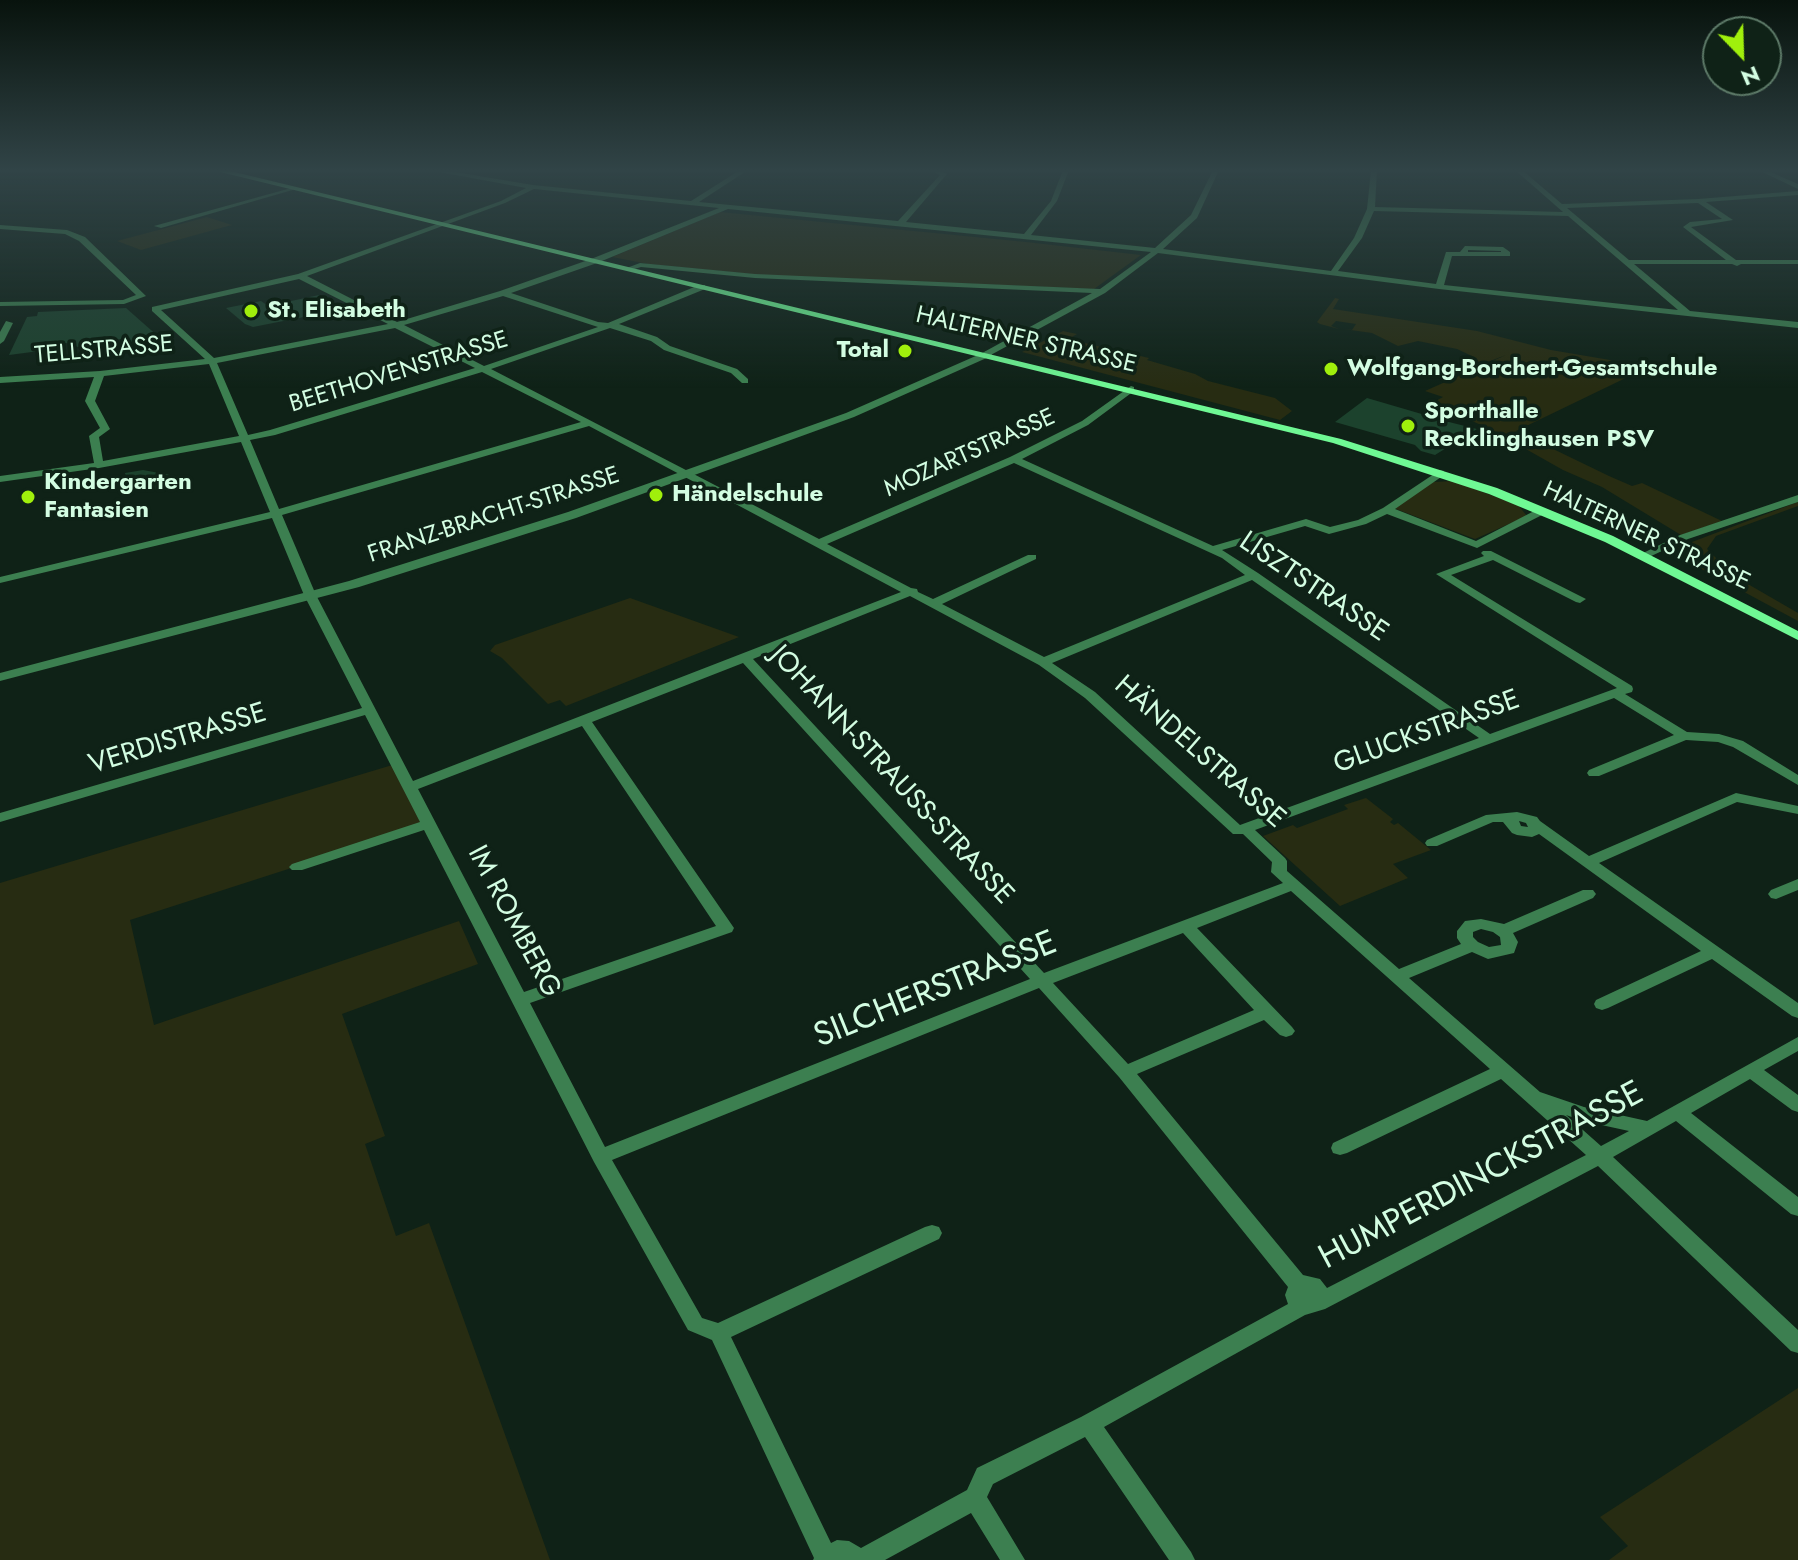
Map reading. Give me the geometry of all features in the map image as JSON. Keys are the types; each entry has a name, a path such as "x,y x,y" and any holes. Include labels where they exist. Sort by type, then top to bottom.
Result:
{"main road":[{"name":"HALTERNER STRASSE","path":"519,243 1131,389 1295,430 1440,473 1542,511 1645,555 1798,636"}],"street":[{"path":"0,304 124,302 140,297 86,243"},
{"path":"300,276 390,243"},
{"name":"TELLSTRASSE","path":"0,380 100,374 212,361 396,325 503,293 639,243"},
{"path":"1090,243 1439,287 1798,325"},
{"path":"987,354 1102,291 1166,243"},
{"path":"1333,273 1355,243"},
{"path":"1604,243 1688,314"},
{"path":"1708,243 1737,264"},
{"path":"1439,287 1449,254 1464,253"},
{"path":"1628,262 1798,262"},
{"path":"628,269 640,265 755,276 1102,291"},
{"name":"IM ROMBERG","path":"300,276 155,309 212,361 310,595 601,1157 695,1324 719,1333 825,1558 837,1552 849,1553 856,1560"},
{"name":"HÄNDELSTRASSE","path":"300,276 913,591 1043,662 1090,695 1238,831 1245,828 1280,861 1279,872 1600,1156 1798,1344"},
{"name":"BEETHOVENSTRASSE","path":"0,479 245,440 483,369 608,326 702,287"},
{"path":"503,293 654,339 667,348 734,371 745,381"},
{"path":"0,341 9,323"},
{"name":"FRANZ-BRACHT-STRASSE","path":"0,677 310,595 451,554 689,475 850,415 987,354"},
{"path":"99,465 94,436 105,429 90,401 100,374"},
{"name":"MOZARTSTRASSE","path":"819,543 1014,459 1085,423 1131,389"},
{"path":"0,580 278,513 590,423"},
{"name":"LISZTSTRASSE","path":"1014,459 1226,556 1487,738"},
{"path":"1210,551 1306,522 1329,531 1362,522 1387,510 1440,473"},
{"path":"1645,555 1684,537 1798,498"},
{"path":"1387,510 1477,545 1492,557 1580,599"},
{"path":"1477,545 1542,511"},
{"path":"934,603 1032,557"},
{"path":"1492,557 1442,574 1593,668 1684,736"},
{"path":"1043,662 1254,575"},
{"name":"JOHANN-STRAUSS-STRASSE","path":"411,787 913,591"},
{"name":"JOHANN-STRAUSS-STRASSE","path":"745,658 1125,1072 1307,1297"},
{"path":"1593,668 1596,699"},
{"name":"GLUCKSTRASSE","path":"1245,828 1621,691"},
{"name":"VERDISTRASSE","path":"0,818 371,709"},
{"path":"520,1000 726,928 585,721"},
{"path":"1594,773 1684,736 1719,738 1738,744 1798,781"},
{"path":"1591,861 1736,797 1796,808"},
{"path":"1432,843 1491,818 1512,818 1511,826 1517,830 1532,832 1536,825 1591,861 1798,1012"},
{"path":"297,867 428,824"},
{"path":"1776,894 1798,884"},
{"name":"SILCHERSTRASSE","path":"601,1157 1041,981 1293,885"},
{"path":"1503,931 1588,894"},
{"path":"1486,924 1503,931 1510,942 1504,951 1488,953 1472,946 1464,934 1471,925 1486,924"},
{"path":"1187,927 1286,1031"},
{"path":"1397,976 1472,946"},
{"path":"1602,1004 1714,951"},
{"path":"1125,1072 1266,1012"},
{"name":"HUMPERDINCKSTRASSE","path":"862,1560 975,1498 985,1476 1089,1424 1307,1297 1600,1156 1798,1043"},
{"path":"1340,1148 1504,1070"},
{"path":"1751,1070 1798,1105"},
{"path":"1532,1095 1583,1114 1648,1128"},
{"name":"HUMPERDINCKSTRASSE","path":"1677,1112 1798,1208"},
{"path":"719,1333 932,1233"},
{"path":"1089,1424 1183,1560"},
{"path":"975,1498 1013,1560"}],"green space":[{"path":"122,243 167,243 141,250"},
{"path":"646,243 1033,243 1141,255 1094,289 761,275 648,264 612,257"},
{"path":"1335,298 1339,299 1333,309 1477,331 1551,350 1610,360 1636,373 1516,431 1609,476 1632,486 1642,483 1722,521 1681,535 1602,487 1432,403 1443,397 1425,391 1506,355 1464,371 1461,370 1468,366 1472,356 1457,349 1418,341 1398,346 1372,333 1343,329 1352,330 1356,324 1336,321 1331,326 1339,329 1320,324 1317,322"},
{"path":"1063,331 1077,334 1072,337 1076,341 1149,358 1147,360 1208,381 1275,398 1292,411 1280,420 1022,352"},
{"path":"1453,481 1518,505 1527,516 1475,539 1396,509 1395,506 1433,482"},
{"path":"1798,502 1798,506 1716,536 1707,549 1734,576 1798,613 1798,621 1668,551"},
{"path":"630,598 739,637 566,706 560,700 548,704 502,658 490,651 495,645"},
{"path":"399,763 428,824 130,920 154,1025 459,921 478,964 342,1014 385,1136 365,1144 396,1236 429,1223 550,1560 0,1560 0,883"},
{"path":"1366,798 1393,819 1390,822 1394,825 1398,823 1431,850 1393,864 1408,878 1340,906 1263,836 1293,825 1297,828 1348,809 1344,805"},
{"path":"1798,1388 1798,1560 1609,1560 1628,1546 1600,1517"}],"building":[{"path":"319,295 339,310 253,327 226,308 261,301 268,306"},
{"path":"126,308 160,338 131,344 121,339 78,347 66,343 49,345 47,350 9,355 27,317 37,316 38,312"},
{"name":"Sporthalle Recklinghausen PSV","path":"1367,398 1477,429 1435,455 1421,451 1415,445 1335,422"},
{"path":"143,470 192,479 192,482 147,491 146,486 128,490 125,473"}],"place":[{"name":"St. Elisabeth","path":"251,311"},
{"name":"Total","path":"905,351"},
{"name":"Wolfgang-Borchert-Gesamtschule","path":"1331,369"},
{"name":"Sporthalle Recklinghausen PSV","path":"1408,426"},
{"name":"Händelschule","path":"656,495"},
{"name":"Kindergarten Fantasien","path":"28,497"}]}
